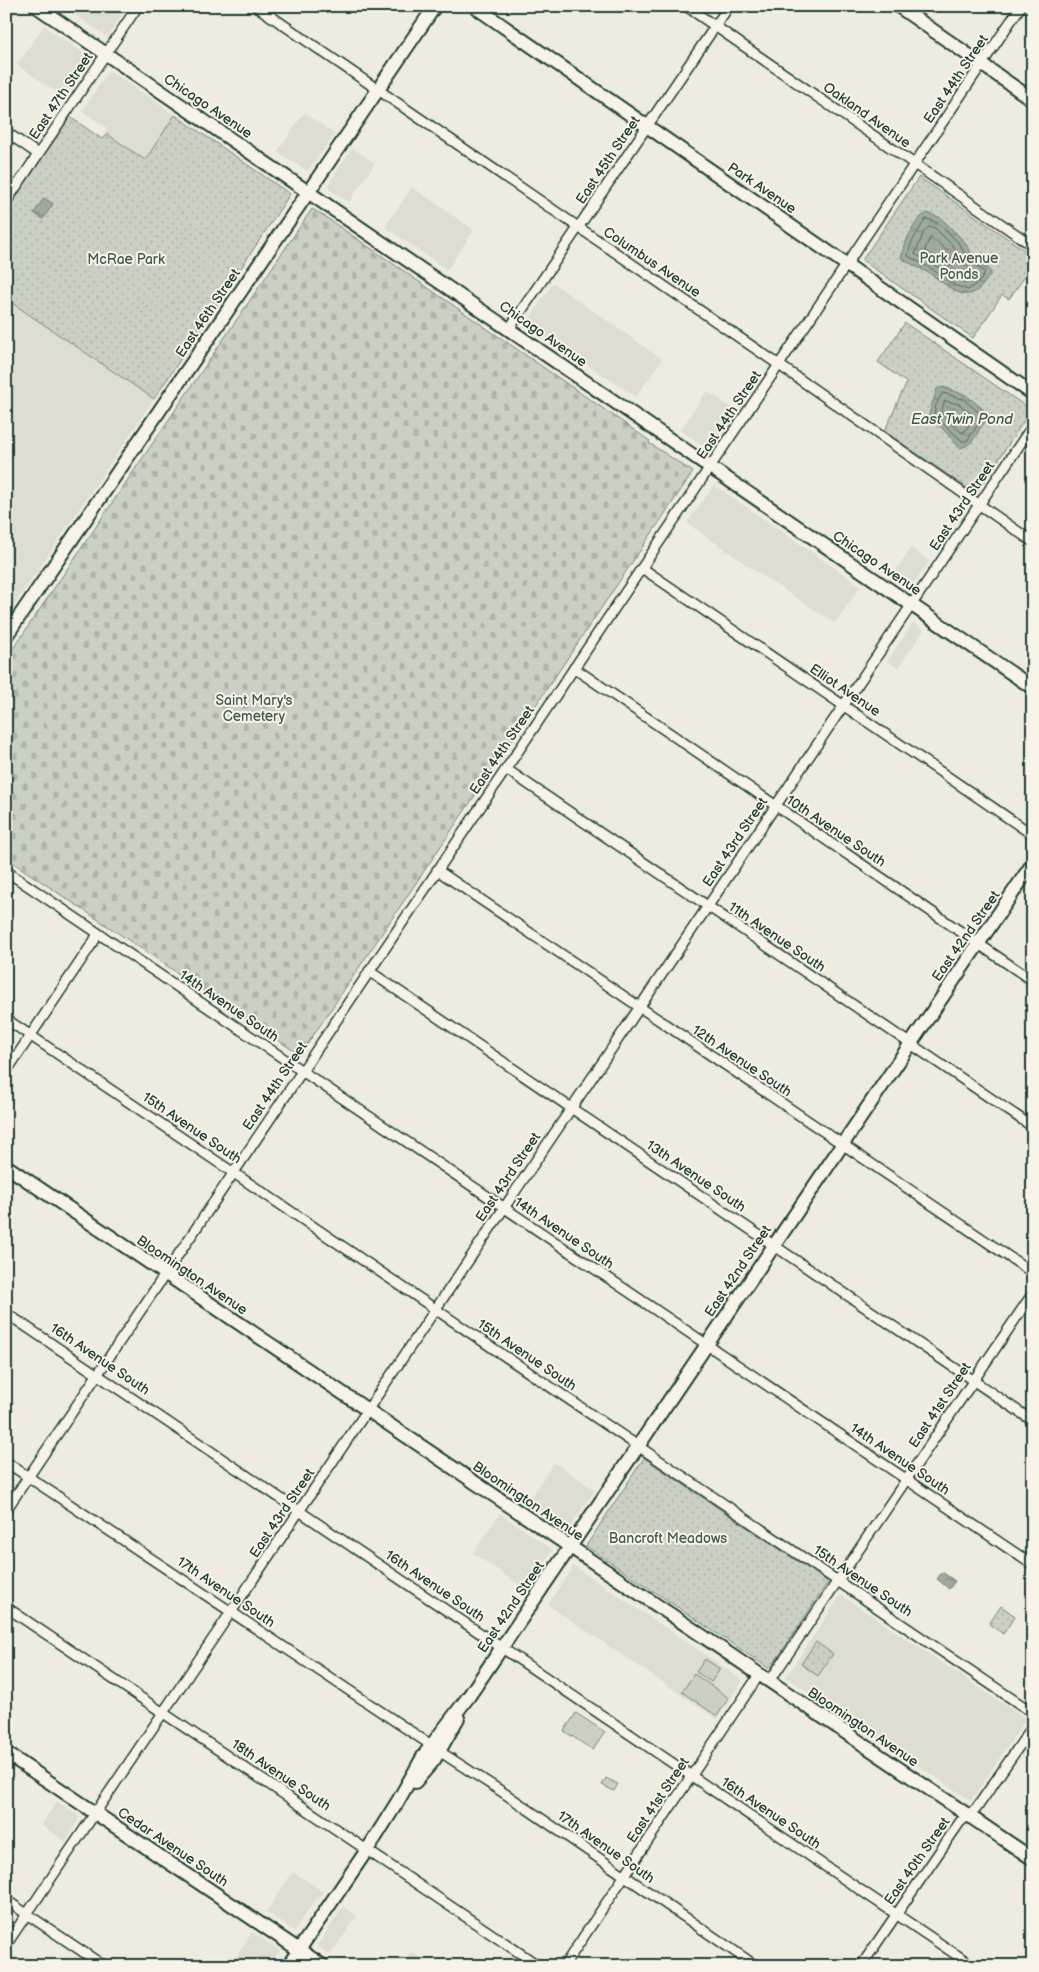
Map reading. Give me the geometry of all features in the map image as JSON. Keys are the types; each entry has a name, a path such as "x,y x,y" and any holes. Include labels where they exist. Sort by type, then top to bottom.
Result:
{"street":[{"name":"Chicago Avenue","path":"36,6 1033,688"},
{"name":"East 47th Street","path":"6,202 138,6"},
{"name":"Columbus Avenue","path":"256,6 1033,542"},
{"name":"East 46th Street","path":"6,636 434,6"},
{"name":"Park Avenue","path":"474,6 1033,394"},
{"name":"Oakland Avenue","path":"686,6 1033,246"},
{"name":"East 45th Street","path":"509,328 728,6"},
{"path":"898,6 1033,100"},
{"name":"East 44th Street","path":"6,1510 1021,6"},
{"path":"6,132 38,154"},
{"name":"East 43rd Street","path":"6,1945 1033,425"},
{"name":"Elliot Avenue","path":"642,568 1033,835"},
{"name":"10th Avenue South","path":"574,668 1033,981"},
{"name":"11th Avenue South","path":"506,769 1033,1127"},
{"name":"East 42nd Street","path":"288,1966 398,1801 434,1760 435,1748 469,1696 1033,863"},
{"name":"12th Avenue South","path":"437,870 841,1145 1033,1272"},
{"name":"14th Avenue South","path":"6,871 1033,1566"},
{"path":"6,1072 98,933"},
{"name":"13th Avenue South","path":"369,971 1033,1420"},
{"name":"15th Avenue South","path":"6,1019 1033,1713"},
{"name":"Bloomington Avenue","path":"6,1166 1033,1860"},
{"name":"East 41st Street","path":"564,1966 691,1776 837,1581 1033,1293"},
{"name":"16th Avenue South","path":"6,1313 973,1966"},
{"name":"17th Avenue South","path":"6,1462 624,1875 630,1881 756,1966"},
{"name":"18th Avenue South","path":"6,1607 539,1966"},
{"name":"East 40th Street","path":"861,1966 960,1822 976,1809 1033,1726"},
{"name":"Cedar Avenue South","path":"6,1753 323,1966"},
{"path":"6,1900 104,1966"}],"shaded area":[{"path":"63,6 128,6 107,37"},
{"path":"44,26 92,59 65,98 17,65"},
{"path":"109,70 175,115 145,160 104,132 107,128 82,111"},
{"path":"304,113 335,134 308,171 277,152"},
{"path":"352,148 375,163 349,202 330,190 328,185"},
{"path":"412,187 474,230 447,270 385,227"},
{"path":"553,283 662,359 636,397 526,324"},
{"path":"6,299 154,399 6,617"},
{"path":"707,391 737,411 710,450 680,430"},
{"path":"714,485 861,586 835,623 773,583 687,523"},
{"path":"911,548 930,561 912,586 893,575"},
{"path":"913,623 924,630 898,668 887,661"},
{"path":"554,1462 595,1490 568,1530 527,1503"},
{"path":"500,1513 553,1550 527,1590 473,1553"},
{"path":"574,1566 743,1680 717,1719 548,1605"},
{"path":"841,1595 1026,1719 971,1801 786,1677"},
{"path":"57,1801 80,1817 65,1841 41,1825"},
{"path":"293,1872 324,1892 312,1904 294,1931 266,1912"},
{"path":"343,1907 357,1916 330,1955 317,1946"},
{"path":"252,1932 280,1951 275,1957 274,1965 230,1966"},
{"path":"411,1952 432,1966 402,1966"}],"green space":[{"name":"McRae Park","path":"175,115 290,194 154,399 6,299 6,212 70,117 102,139 107,134 145,160"},
{"name":"Park Avenue Ponds","path":"919,177 1033,256 1033,265 1009,299 1002,295 973,338 862,260"},
{"name":"Saint Mary's Cemetery","path":"312,209 693,472 300,1055 6,858 6,659"},
{"path":"905,323 1031,410 976,494 884,431 907,383 878,362"},
{"name":"Bancroft Meadows","path":"644,1458 828,1582 770,1669 586,1546"},
{"path":"1001,1606 1015,1616 1003,1634 989,1624"},
{"path":"816,1642 833,1654 818,1676 801,1664"},
{"path":"705,1659 720,1669 711,1682 696,1672"},
{"path":"694,1674 729,1698 717,1716 682,1692"},
{"path":"576,1713 605,1732 593,1750 564,1731"},
{"path":"606,1778 618,1784 614,1791 602,1785"}],"water":[{"path":"44,198 53,204 43,219 34,213"},
{"path":"927,213 941,218 969,248 972,257 988,268 991,273 983,285 976,291 962,294 901,258 907,239 914,226"},
{"name":"East Twin Pond","path":"943,387 966,395 990,415 989,419 970,443 960,448 942,428 928,417 937,389"},
{"path":"942,1572 955,1581 949,1589 937,1579"}]}
